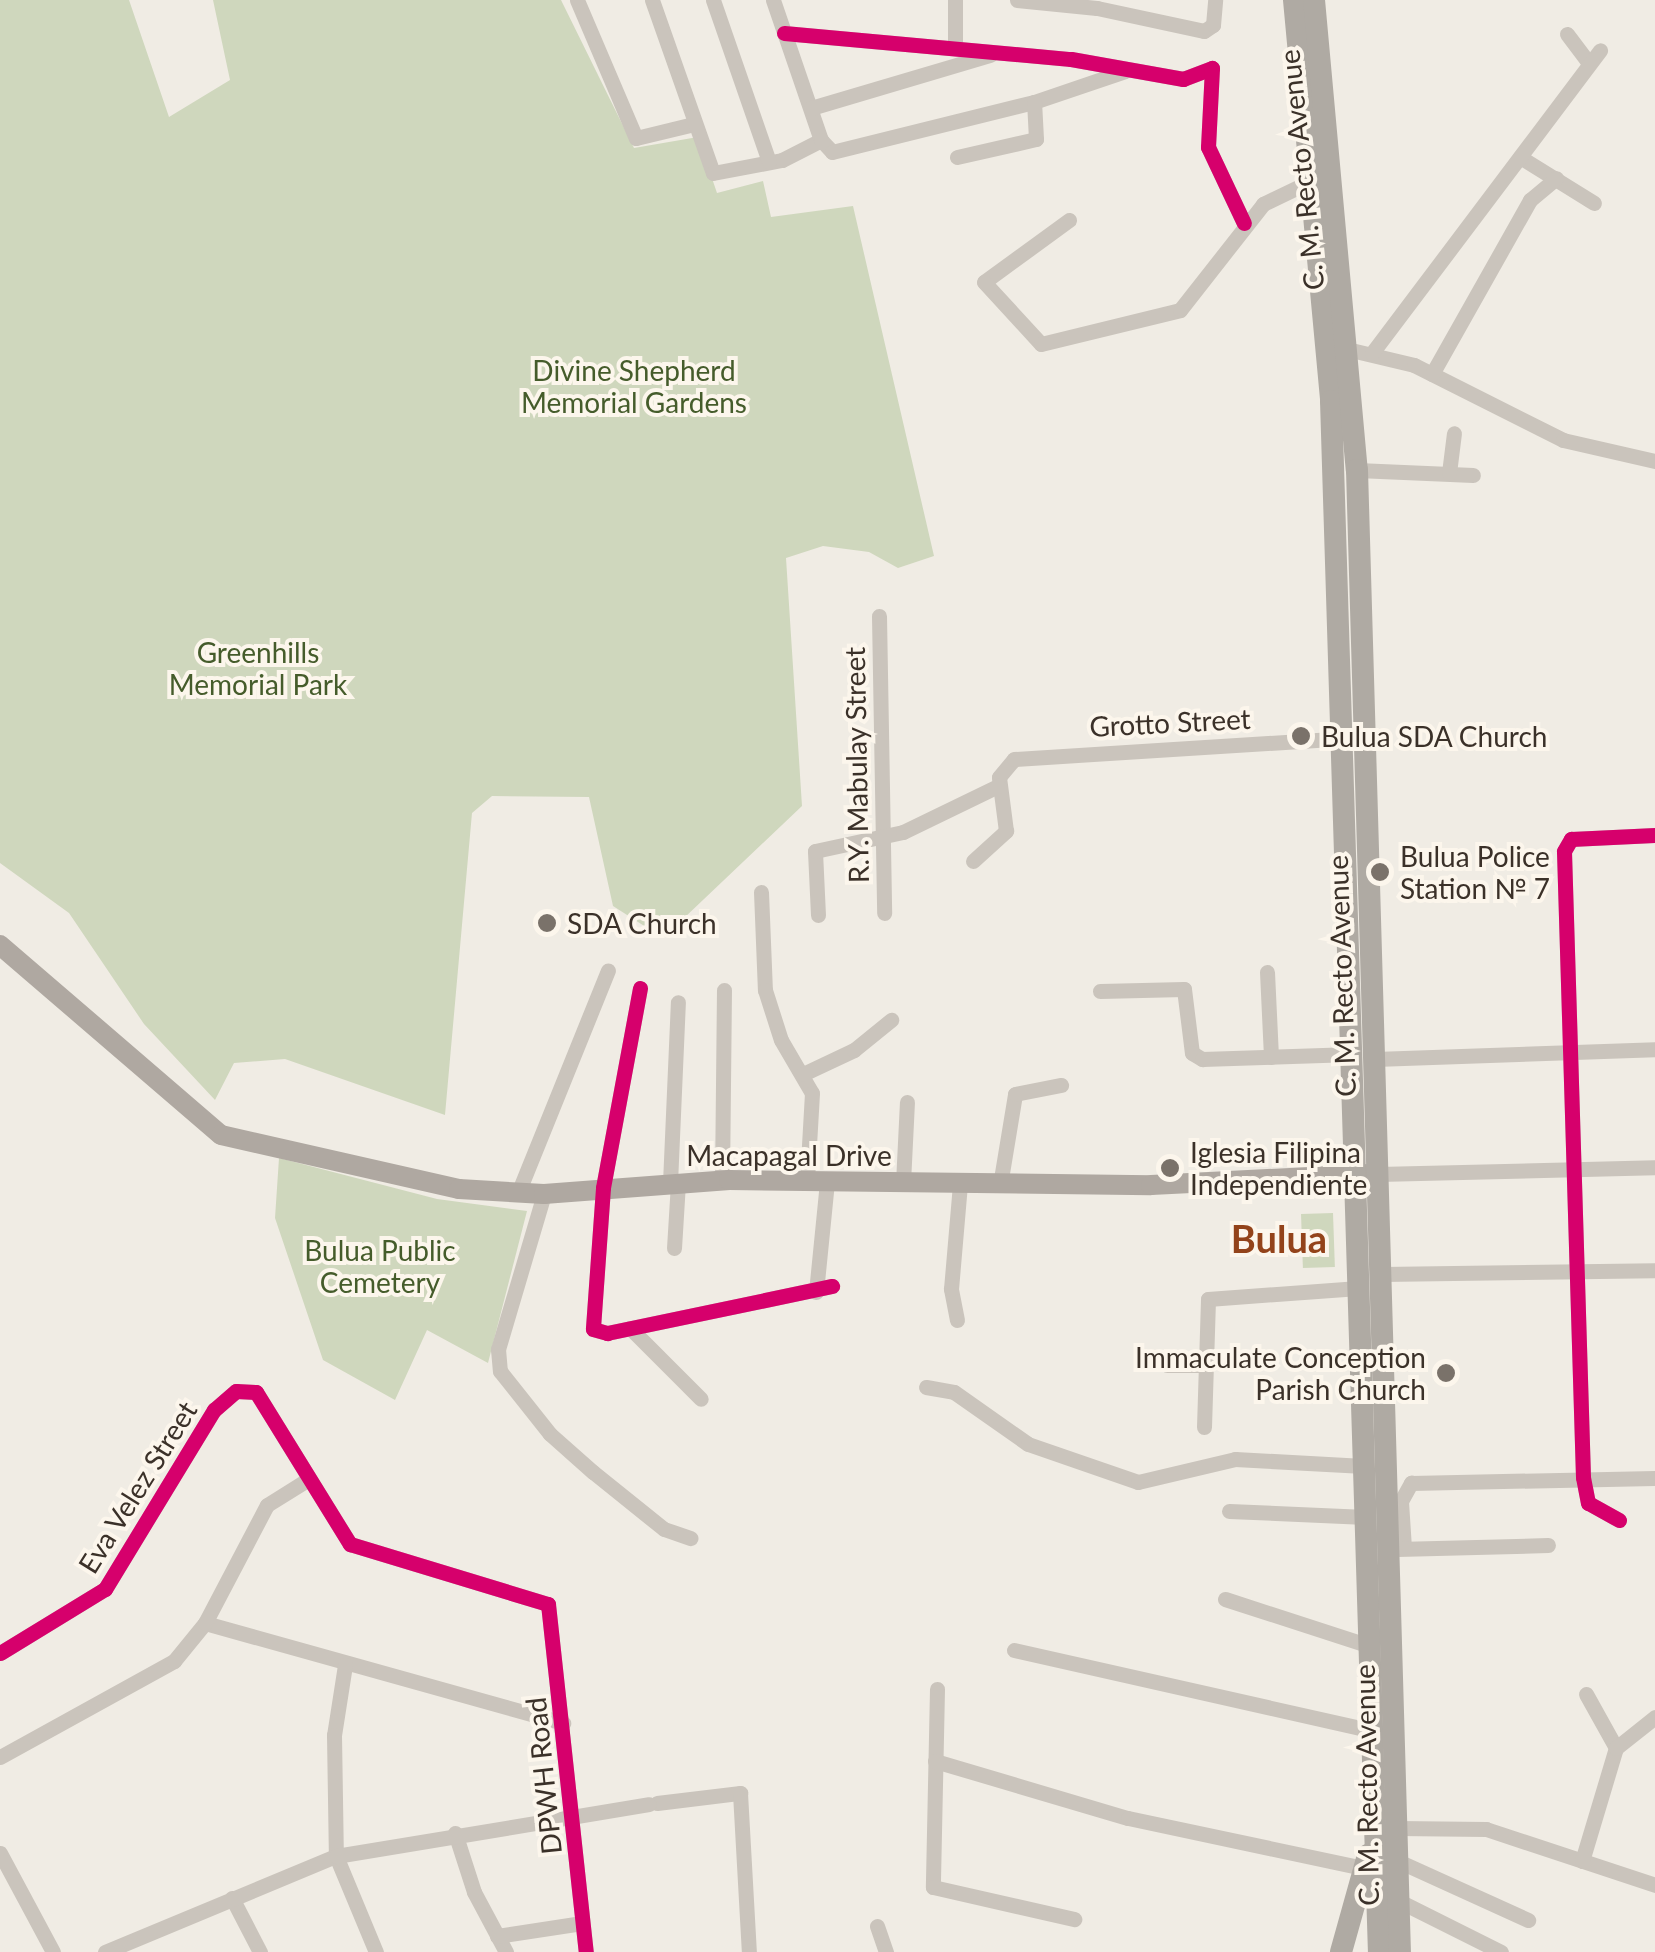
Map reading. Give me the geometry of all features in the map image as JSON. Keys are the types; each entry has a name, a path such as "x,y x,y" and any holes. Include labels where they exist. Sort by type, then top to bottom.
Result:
{"highway":[{"name":"C. M. Recto Avenue","path":"1294,0 1319,178 1361,352 1353,738"},
{"name":"C. M. Recto Avenue","path":"1314,0 1319,178 1353,738 1367,1174 1359,1288 1371,1455 1387,1549 1385,1830 1379,1952"},
{"name":"C. M. Recto Avenue","path":"1367,1174 1382,1274 1366,1517 1387,1549 1370,1646 1385,1830 1398,1861 1400,1952"},
{"path":"1341,1952 1364,1868 1385,1830"}],"main road":[{"name":"Macapagal Drive","path":"0,945 233,1140 459,1189 544,1194 722,1180 1000,1185 1367,1174"}],"street":[{"path":"577,0 636,138 694,124"},
{"path":"652,0 713,172 769,162 821,140"},
{"path":"713,0 769,162"},
{"path":"772,0 821,140 836,152 1034,102 1124,72"},
{"path":"955,0 955,47"},
{"path":"1018,0 1097,8 1204,31 1213,25 1215,0"},
{"path":"784,33 1001,52 1183,79 1212,68 1208,147 1244,224"},
{"path":"1567,34 1595,56 1520,157 1361,352 1432,374 1563,440 1655,461"},
{"path":"812,108 1001,52"},
{"path":"957,156 1036,139 1034,102"},
{"path":"1520,157 1594,204"},
{"path":"1069,220 984,282 1035,343 1180,310 1244,224 1280,190 1319,178"},
{"path":"1432,374 1530,200 1556,178"},
{"path":"1448,473 1454,433"},
{"path":"1357,470 1473,475"},
{"name":"R.Y. Mabulay Street","path":"878,616 884,913"},
{"name":"Grotto Street","path":"818,915 815,851 883,838 957,811 998,786 1008,763 1024,757 1353,738"},
{"path":"972,861 1006,831 998,786"},
{"path":"1619,1520 1588,1503 1584,1477 1567,844 1655,835"},
{"path":"761,892 765,990 780,1040 812,1093 817,1181 816,1292"},
{"path":"518,1193 608,970"},
{"path":"1268,972 1272,1057"},
{"path":"640,988 602,1188 592,1324 600,1334 832,1286"},
{"path":"1100,992 1184,989 1197,1058 1655,1049"},
{"path":"722,1180 724,990"},
{"path":"674,1248 678,1002"},
{"path":"804,1074 854,1050 891,1020"},
{"path":"1000,1185 1015,1094 1061,1086"},
{"path":"902,1183 908,1102"},
{"name":"Macapagal Drive","path":"1367,1174 1655,1167"},
{"path":"957,1320 951,1290 960,1184"},
{"path":"544,1194 498,1349 500,1371 581,1462 664,1529 690,1538"},
{"path":"1382,1274 1655,1270"},
{"path":"1204,1427 1202,1365 1208,1299 1359,1288"},
{"path":"630,1328 701,1399"},
{"path":"1166,1365 1202,1365"},
{"path":"926,1386 954,1392 1028,1444 1138,1482 1235,1459 1371,1455"},
{"name":"Eva Velez Street","path":"0,1653 105,1589 226,1396 247,1390 264,1399 307,1480"},
{"path":"1548,1544 1387,1549 1401,1501 1411,1483 1655,1478"},
{"path":"0,1757 157,1674 205,1623 268,1506 307,1480"},
{"name":"DPWH Road","path":"307,1480 340,1535 362,1550 541,1598 550,1611 586,1952"},
{"path":"1229,1511 1366,1517"},
{"path":"1225,1600 1370,1646"},
{"path":"205,1623 563,1723"},
{"path":"1014,1650 1374,1731"},
{"path":"345,1665 334,1735 336,1856 376,1952"},
{"path":"937,1689 933,1887 1074,1919"},
{"path":"1586,1694 1616,1748"},
{"path":"1582,1861 1616,1748 1655,1717"},
{"path":"935,1761 1128,1818 1364,1868"},
{"path":"105,1952 336,1856 572,1814 740,1794 748,1952"},
{"path":"1385,1830 1486,1829 1655,1884"},
{"path":"455,1833 506,1952"},
{"path":"0,1854 53,1952"},
{"path":"1398,1861 1528,1920"},
{"path":"232,1898 260,1952"},
{"path":"1399,1901 1501,1952"},
{"path":"497,1936 582,1923"},
{"path":"877,1926 886,1952"},
{"path":"148,1935 156,1952"}],"green space":[{"name":"Greenhills Memorial Park","path":"0,0 129,0 169,117 230,80 213,0 561,0 634,148 698,137 717,193 763,181 771,217 853,206 934,556 898,568 869,552 823,546 786,558 802,806 663,938 613,906 589,797 492,796 472,813 445,1115 285,1059 234,1063 215,1100 144,1024 69,913 0,863"},
{"name":"Bulua Public Cemetery","path":"279,1158 437,1199 527,1211 488,1363 427,1330 395,1400 323,1360 275,1218"},
{"path":"1333,1213 1335,1267 1303,1268 1301,1214"}],"cycle path":[{"path":"784,33 1071,59 1183,79 1212,68 1208,147 1244,223"},
{"path":"1619,1520 1588,1503 1583,1477 1564,851 1571,839 1655,835"},
{"path":"640,988 603,1188 593,1329 607,1333 832,1286"},
{"path":"0,1653 105,1589 214,1410 236,1391 256,1392 350,1544 548,1604 586,1952"}],"place":[{"name":"Bulua SDA Church","path":"1301,736"},
{"name":"Bulua Police Station № 7","path":"1380,872"},
{"name":"SDA Church","path":"547,923"},
{"name":"Iglesia Filipina Independiente","path":"1170,1168"},
{"name":"Immaculate Conception Parish Church","path":"1446,1373"}],"district":[{"name":"Bulua","path":"1279,1239"}],"park label":[{"name":"Divine Shepherd Memorial Gardens","path":"634,386"}]}
